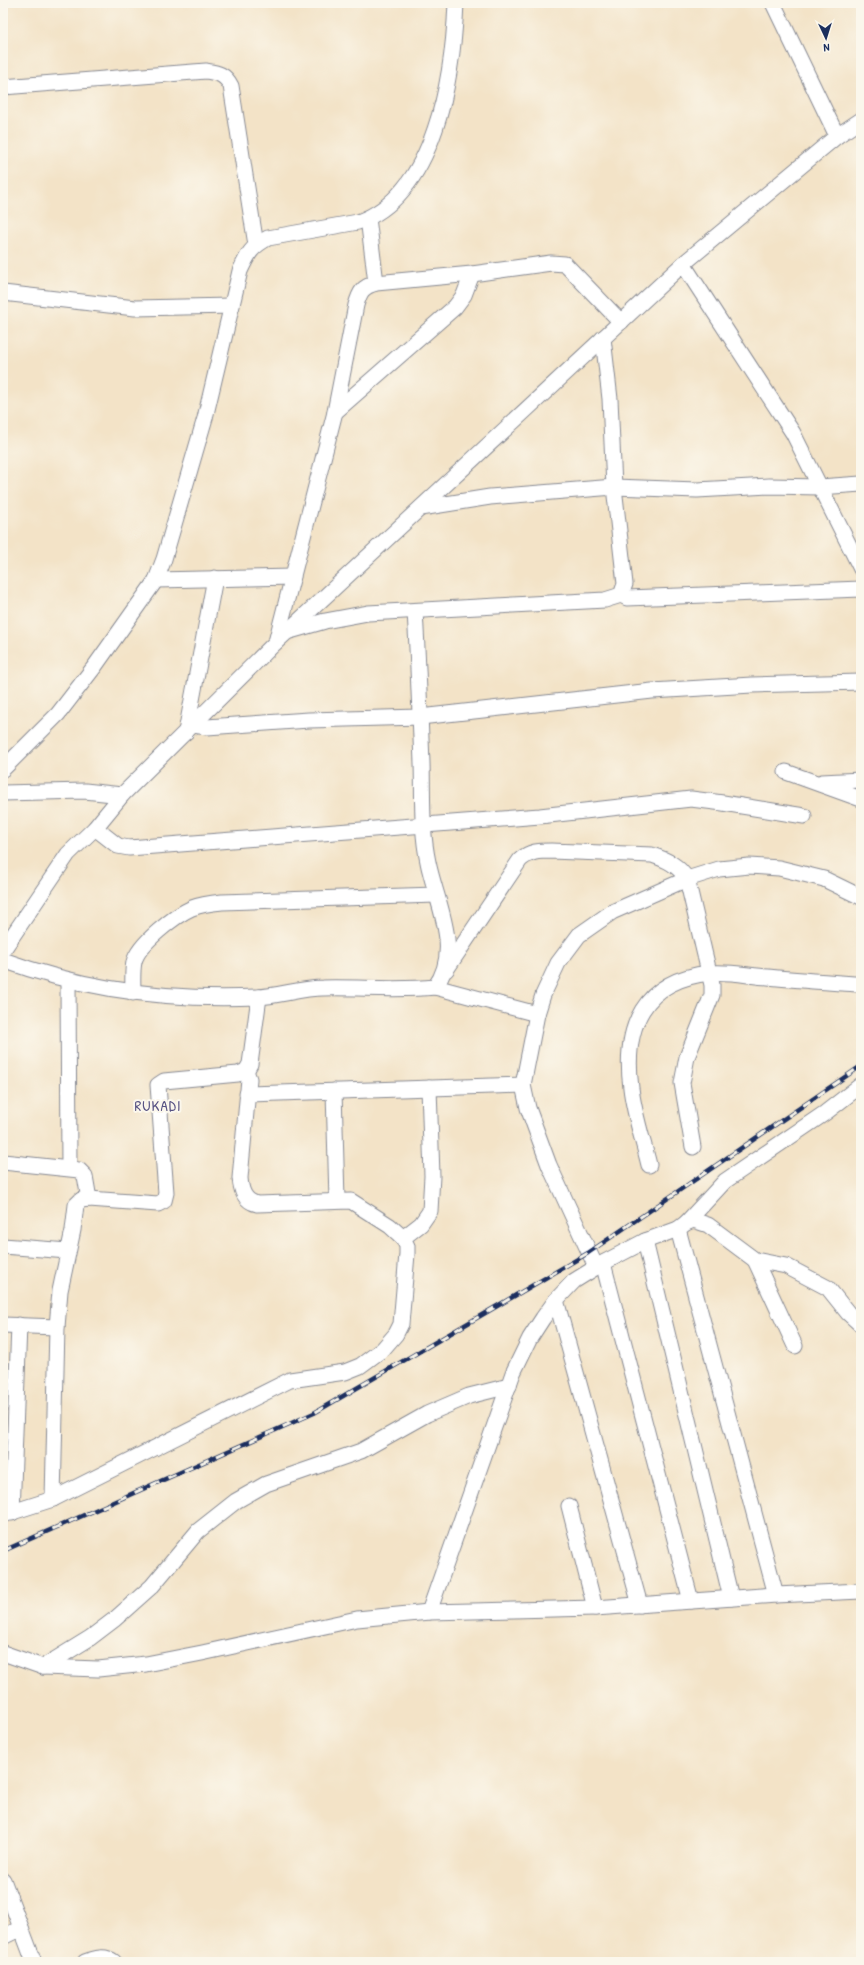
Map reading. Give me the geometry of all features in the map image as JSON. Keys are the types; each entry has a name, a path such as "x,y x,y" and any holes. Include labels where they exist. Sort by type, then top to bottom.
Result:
{"street":[{"path":"3,769 58,714 95,666 156,580 164,560 205,418 240,270 248,254 256,245 268,238 358,222 368,218 378,213 394,200 416,174 428,146 443,102 455,40 456,3"},
{"path":"773,3 838,136"},
{"path":"3,87 206,72 219,74 227,78 232,86 256,245"},
{"path":"3,950 68,854 95,828 122,795 275,643 683,264 838,136 861,120"},
{"path":"368,218 376,283"},
{"path":"275,643 294,577 335,412 356,305 360,294 366,286 376,283 472,274 551,263 565,264 621,322"},
{"path":"683,264 793,433 861,569"},
{"path":"335,412 455,307 464,295 472,274"},
{"path":"3,293 135,308 232,306"},
{"path":"603,338 610,399 614,487 625,584 621,595"},
{"path":"421,508 490,497 614,487 697,490 769,486 820,487 861,484"},
{"path":"156,580 294,577"},
{"path":"190,728 215,578"},
{"path":"288,632 324,621 368,614 605,600 621,595 628,598 861,589"},
{"path":"415,611 424,825 427,862 436,895 444,916 448,947 444,973"},
{"path":"190,728 309,720 420,717 652,691 752,685 861,682"},
{"path":"786,772 861,799"},
{"path":"816,783 861,780"},
{"path":"3,793 85,791 122,795"},
{"path":"95,828 118,846 129,848 540,816 691,800 723,803 804,816"},
{"path":"435,987 520,860 527,854 537,851 551,851 652,855 665,860 680,869 687,879 711,973 712,995 687,1058 682,1083 693,1147"},
{"path":"691,1601 600,1265 549,1165 528,1108 523,1085 537,1014 543,995 558,964 579,935 612,912 687,879 719,869 749,866 779,868 824,879 861,897"},
{"path":"133,993 134,962 137,953 177,916 192,908 222,902 436,895"},
{"path":"3,960 68,980 133,993 186,998 259,997 321,988 435,987 537,1014"},
{"path":"649,1165 631,1088 630,1061 632,1036 640,1013 652,997 670,984 711,973 856,984"},
{"path":"68,980 69,1168"},
{"path":"53,1499 57,1327 60,1291 76,1205 81,1200 89,1199 158,1204 164,1201 166,1193 158,1085 164,1081 238,1074 246,1071 250,1064 259,997"},
{"path":"19,1325 7,1514 53,1499 281,1384 301,1378 318,1377 345,1372 360,1366 374,1357 396,1334 401,1324 407,1254 407,1246 403,1238 390,1226 351,1201 337,1200 257,1204 252,1203 246,1198 240,1188 249,1079 246,1071"},
{"path":"248,1094 523,1085"},
{"path":"682,1226 725,1181 825,1113 861,1085"},
{"path":"403,1238 421,1224 430,1211 432,1176 429,1088"},
{"path":"334,1091 337,1200"},
{"path":"3,1162 69,1168 83,1172 89,1199"},
{"path":"429,1612 508,1386 530,1338 556,1300 574,1281 645,1240 682,1226 693,1220 708,1225 755,1260 786,1266 828,1288 848,1313 861,1326"},
{"path":"682,1226 776,1595"},
{"path":"645,1240 731,1598"},
{"path":"3,1246 68,1251"},
{"path":"755,1260 795,1346"},
{"path":"556,1300 640,1605"},
{"path":"3,1325 57,1327"},
{"path":"43,1667 90,1638 115,1619 152,1586 198,1530 236,1501 266,1484 361,1451 427,1414 469,1396 508,1386"},
{"path":"569,1506 595,1608"},
{"path":"3,1653 43,1667 98,1669 146,1664 357,1619 429,1612 595,1608 776,1595 861,1591"},
{"path":"3,1880 34,1962"},
{"path":"3,1937 21,1928"},
{"path":"85,1962 94,1958 109,1958 114,1962"}],"railway":[{"path":"3,1551 314,1413 588,1253 861,1066"}],"district":[{"name":"RUKADI","path":"158,1105"}]}
